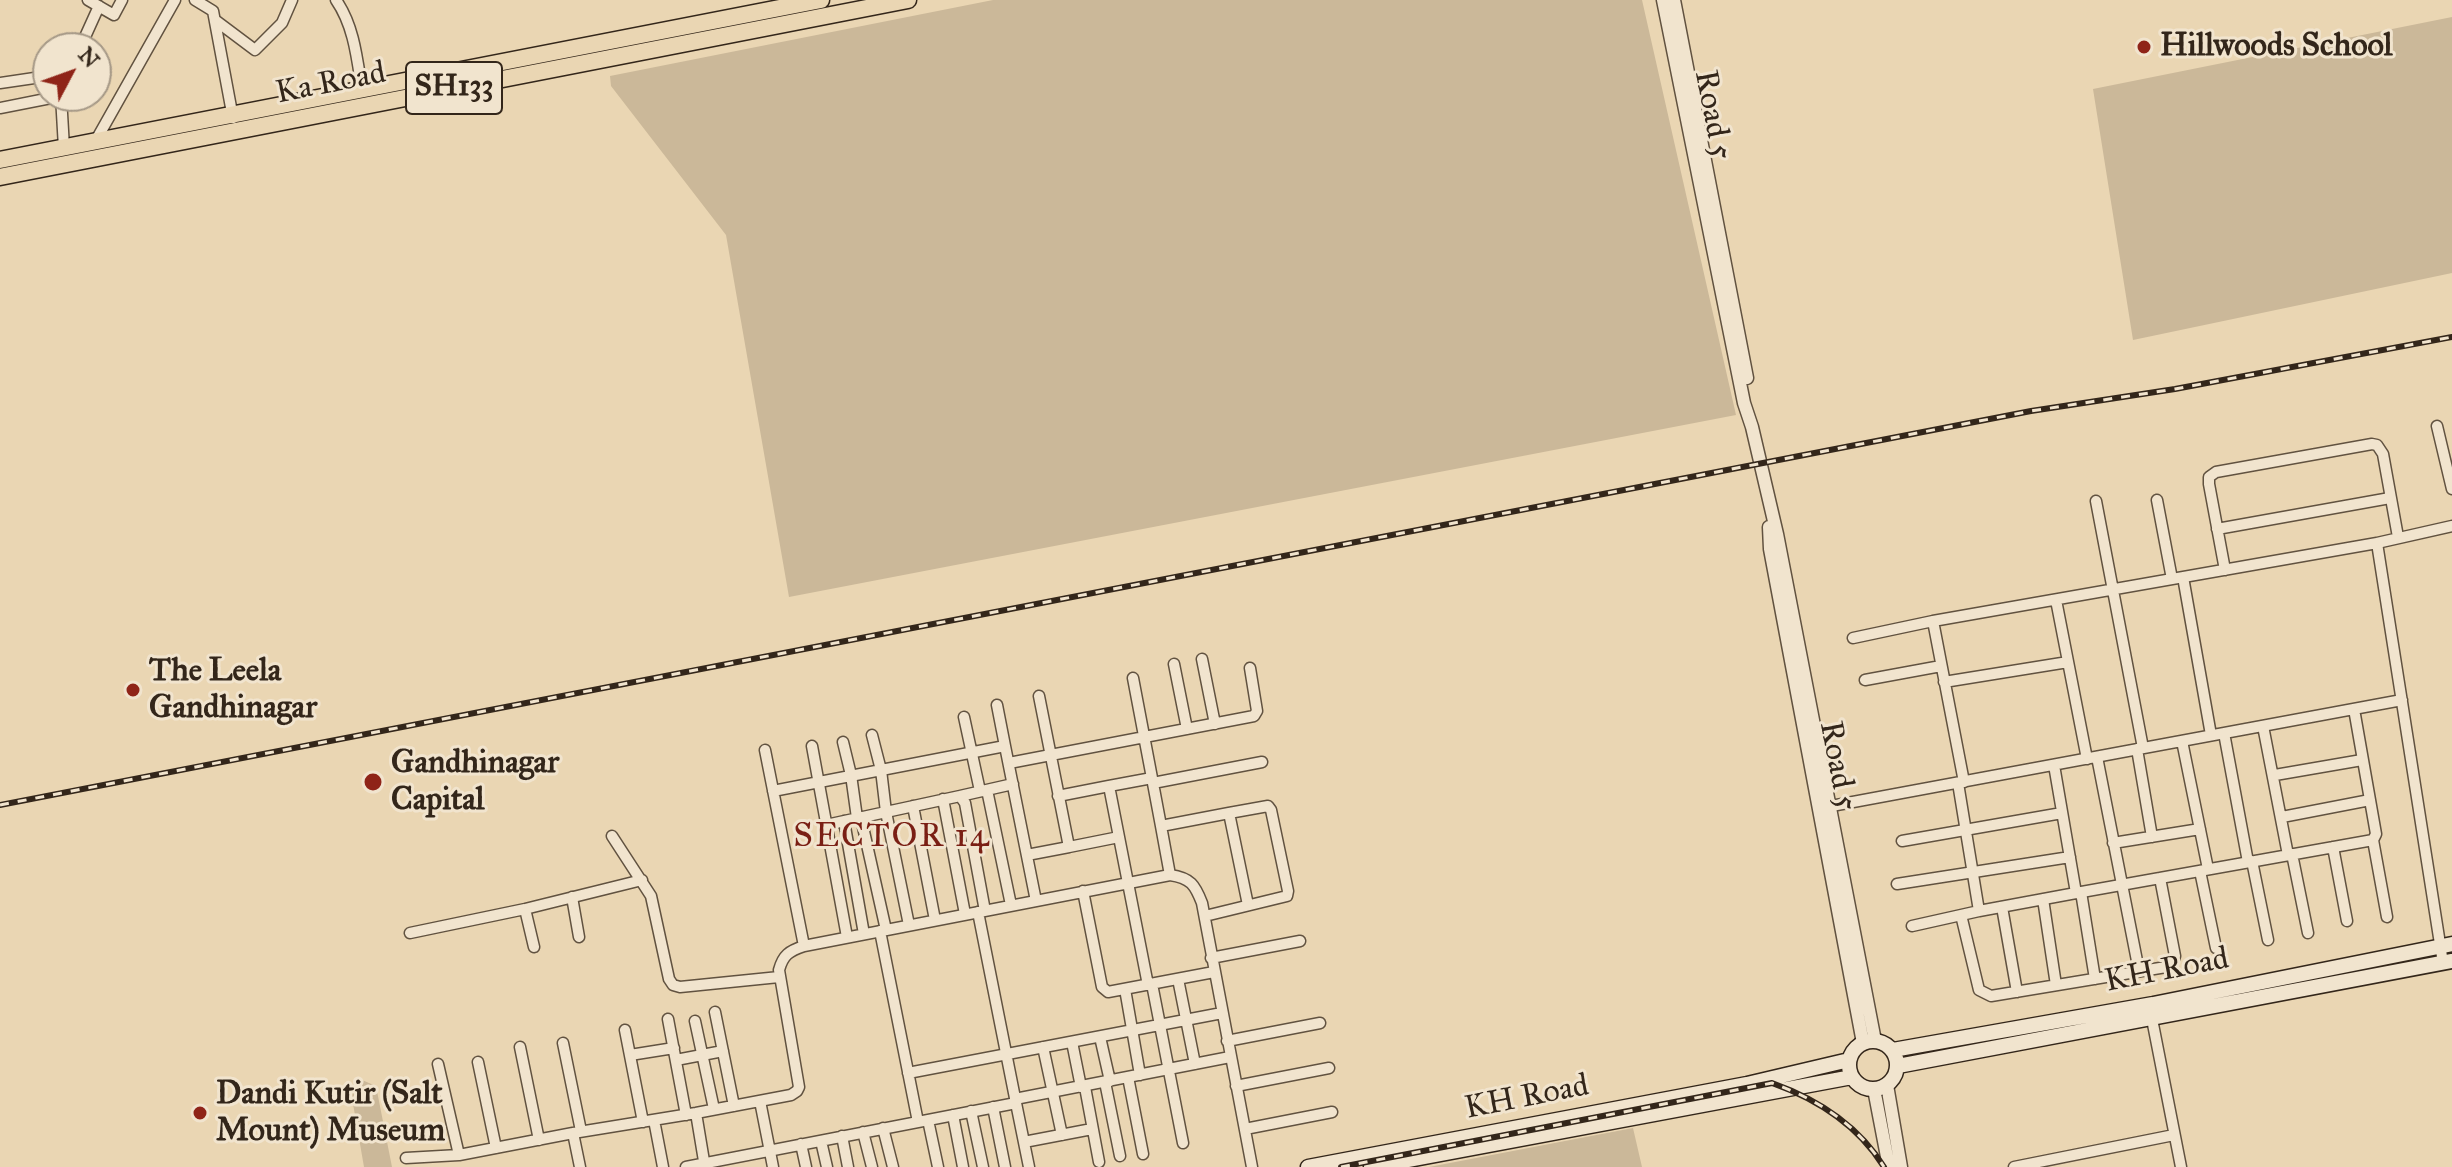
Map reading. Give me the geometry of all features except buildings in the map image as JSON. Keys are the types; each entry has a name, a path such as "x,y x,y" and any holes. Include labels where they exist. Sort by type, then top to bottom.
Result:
{"main road":[{"name":"Ka Road","path":"0,177 362,90 821,0"},
{"name":"Ka Road","path":"0,160 95,142 234,123 866,4 908,0"},
{"name":"KH Road","path":"1893,1050 2153,1004 2446,945"},
{"name":"KH Road","path":"1898,1066 2448,962"},
{"path":"1869,1042 1882,1042 1893,1050 1898,1066 1895,1077 1880,1087 1861,1086 1852,1077 1849,1060 1854,1050 1869,1042"},
{"name":"KH Road","path":"1308,1167 1747,1084 1849,1060"},
{"name":"KH Road","path":"1371,1167 1852,1077"}],"street":[{"path":"88,0 114,15 122,0"},
{"path":"95,142 175,0"},
{"path":"195,0 255,50 282,23 292,0"},
{"path":"222,0 214,16 234,123"},
{"path":"336,0 344,12 355,45 362,90"},
{"name":"Road 5","path":"1663,0 1744,403 1767,499 1770,549 1869,1042"},
{"name":"Road 5","path":"1674,0 1752,401 1752,427"},
{"path":"87,32 99,6"},
{"path":"0,83 32,78"},
{"path":"0,108 32,102"},
{"path":"62,112 64,148"},
{"path":"2437,426 2452,489"},
{"path":"2225,570 2209,477 2231,469 2372,444 2381,448 2383,454 2398,537"},
{"path":"2217,529 2390,498"},
{"path":"2157,500 2211,735"},
{"path":"2096,501 2140,749 2152,837"},
{"path":"1853,638 1933,621 2377,543 2452,526"},
{"path":"2377,543 2448,962"},
{"path":"2056,600 2068,662 2113,843 2139,971"},
{"path":"1933,621 1961,782 1979,911"},
{"path":"1202,659 1215,724"},
{"path":"1944,682 2068,662"},
{"path":"1174,664 1187,729"},
{"path":"1865,680 1941,666"},
{"path":"1009,763 1257,714 1250,668"},
{"path":"1133,678 1170,875"},
{"path":"1039,696 1069,847"},
{"path":"1824,808 2402,700"},
{"path":"997,705 1036,901"},
{"path":"2354,709 2387,917"},
{"path":"964,717 1011,905"},
{"path":"2263,726 2308,933"},
{"path":"2224,733 2268,940"},
{"path":"872,735 909,925"},
{"path":"2182,741 2200,829 2216,948"},
{"path":"843,742 883,930 908,1073 938,1167"},
{"path":"812,746 847,937"},
{"path":"773,791 1005,746"},
{"path":"765,750 804,946"},
{"path":"2275,775 2362,760"},
{"path":"1058,796 1262,762"},
{"path":"2054,765 2095,979"},
{"path":"826,825 1013,784"},
{"path":"1109,786 1183,1143"},
{"path":"960,796 965,803 1029,1167"},
{"path":"943,799 965,914"},
{"path":"2282,817 2370,800"},
{"path":"913,806 935,920"},
{"path":"1161,826 1268,806 1287,896 1205,916"},
{"path":"1229,813 1248,905"},
{"path":"1902,841 2062,813"},
{"path":"844,821 864,934"},
{"path":"2113,843 2200,829"},
{"path":"612,836 642,880 655,906 669,979 673,985 680,987 779,977"},
{"path":"1027,855 1119,837"},
{"path":"1912,926 2043,899 2373,840"},
{"path":"2333,847 2347,921"},
{"path":"1897,884 2070,857"},
{"path":"406,1158 459,1155 791,1095 799,1087 779,977 782,959 789,951 1170,875 1191,880 1196,886 1205,916 1252,1167"},
{"path":"1961,915 1979,990 1991,996 2139,971 2170,965 2175,956 2160,878"},
{"path":"410,933 642,880"},
{"path":"1083,891 1102,987 1108,992 1214,972"},
{"path":"572,897 579,937"},
{"path":"2043,899 2056,985"},
{"path":"2002,907 2017,992"},
{"path":"525,909 534,947"},
{"path":"1211,958 1300,941"},
{"path":"1178,979 1195,1064"},
{"path":"1125,989 1140,1075"},
{"path":"715,1012 734,1106"},
{"path":"908,1073 1222,1013"},
{"path":"668,1019 705,1165"},
{"path":"2152,1019 2181,1167"},
{"path":"695,1021 714,1109"},
{"path":"1227,1041 1320,1023"},
{"path":"625,1030 663,1167"},
{"path":"1100,1037 1120,1156"},
{"path":"1072,1042 1099,1162"},
{"path":"563,1043 580,1167"},
{"path":"520,1047 539,1140"},
{"path":"1043,1047 1062,1135"},
{"path":"630,1055 723,1051"},
{"path":"686,1167 1230,1057"},
{"path":"478,1062 496,1148"},
{"path":"438,1064 459,1155"},
{"path":"1236,1086 1329,1068"},
{"path":"1128,1077 1143,1154"},
{"path":"1880,1087 1889,1167"},
{"path":"1880,1087 1901,1167"},
{"path":"760,1101 773,1167"},
{"path":"993,1107 1005,1167"},
{"path":"971,1111 983,1167"},
{"path":"1245,1129 1332,1112"},
{"path":"953,1115 963,1167"},
{"path":"883,1128 893,1167"},
{"path":"1024,1142 1092,1129"},
{"path":"863,1132 872,1167"},
{"path":"2014,1167 2174,1135"},
{"path":"842,1136 848,1167"},
{"path":"821,1141 827,1167"},
{"path":"801,1144 806,1167"}],"shaded area":[{"path":"993,0 1642,0 1736,415 789,597 726,235 611,86 610,76"},
{"path":"2452,17 2452,273 2133,340 2093,89"},
{"path":"362,1080 376,1086 392,1167 364,1167 352,1098 353,1085"},
{"path":"1633,1128 1642,1167 1429,1167"}],"railway":[{"path":"0,805 2031,411 2175,389 2452,337"},
{"path":"1341,1167 1772,1083 1805,1097 1835,1115 1862,1138 1884,1167"}],"place":[{"name":"Hillwoods School","path":"2144,47"},
{"name":"The Leela Gandhinagar","path":"133,690"},
{"name":"Gandhinagar Capital","path":"373,782"},
{"name":"Dandi Kutir (Salt Mount) Museum","path":"200,1113"}],"district":[{"name":"SECTOR 14","path":"892,838"}]}
